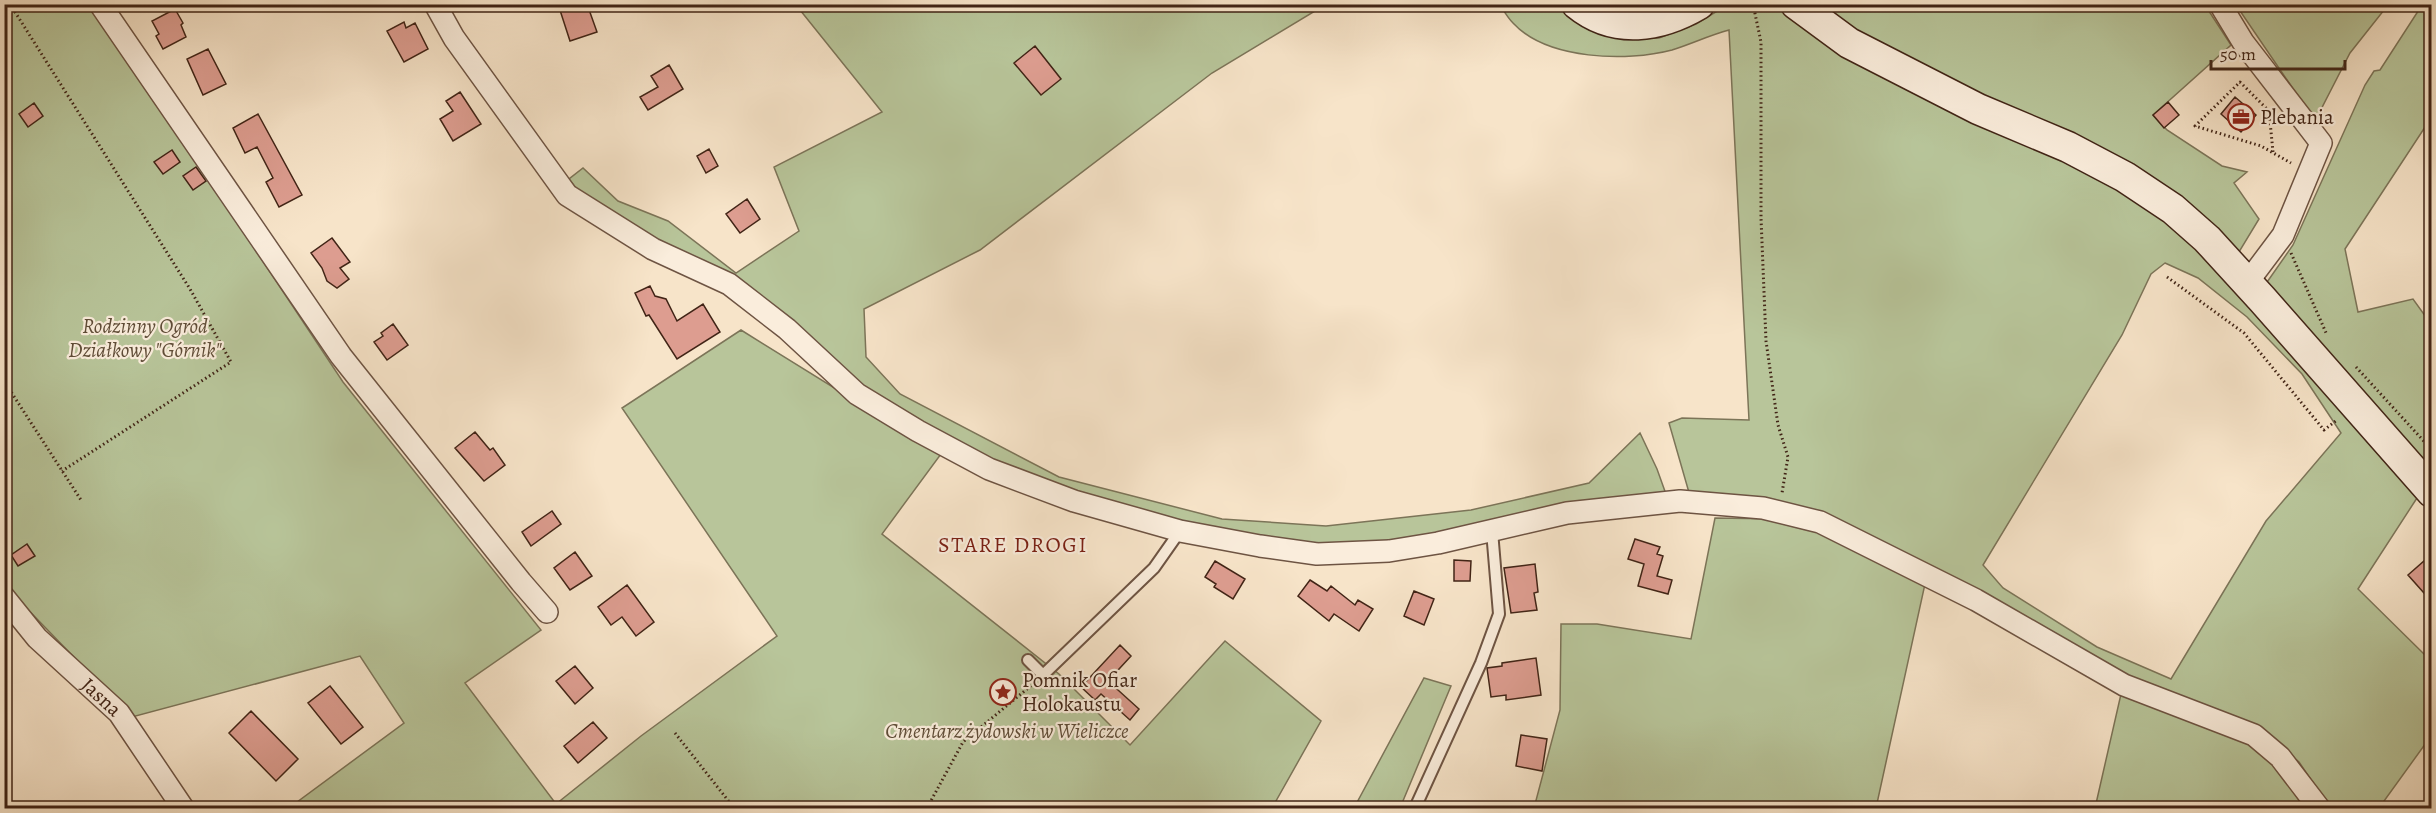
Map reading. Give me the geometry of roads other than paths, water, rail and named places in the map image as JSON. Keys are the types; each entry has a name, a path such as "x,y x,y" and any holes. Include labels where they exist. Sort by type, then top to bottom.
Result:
{"street":[{"path":"100,4 341,356 547,612"},
{"path":"435,4 454,39 567,195 653,249 729,284 787,329 857,394 918,431 989,469 1074,501 1180,531 1317,554 1389,551 1438,543 1567,513 1680,501 1762,508 1820,522 1976,600 2124,685 2254,735 2280,757 2319,808"},
{"path":"1577,4 1593,16 1606,21 1635,26 1666,20 1699,4"},
{"path":"1796,4 1849,43 1978,110 2068,147 2125,177 2173,209 2207,239 2432,492"},
{"path":"2220,4 2242,42 2321,144 2283,235 2247,283"},
{"name":"Jasna","path":"4,597 37,638 119,713 183,808"}],"lane":[{"path":"1029,660 1043,675 1154,568 1180,531"},
{"path":"1415,808 1481,663 1499,614 1492,531"}],"place":[{"name":"Plebania","path":"2241,117"},
{"name":"Pomnik Ofiar Holokaustu","path":"1003,692"}],"district":[{"name":"STARE DROGI","path":"1013,544"}],"park label":[{"name":"Rodzinny Ogród Działkowy \"Górnik\"","path":"145,338"},
{"name":"Cmentarz żydowski w Wieliczce","path":"1007,731"}]}
